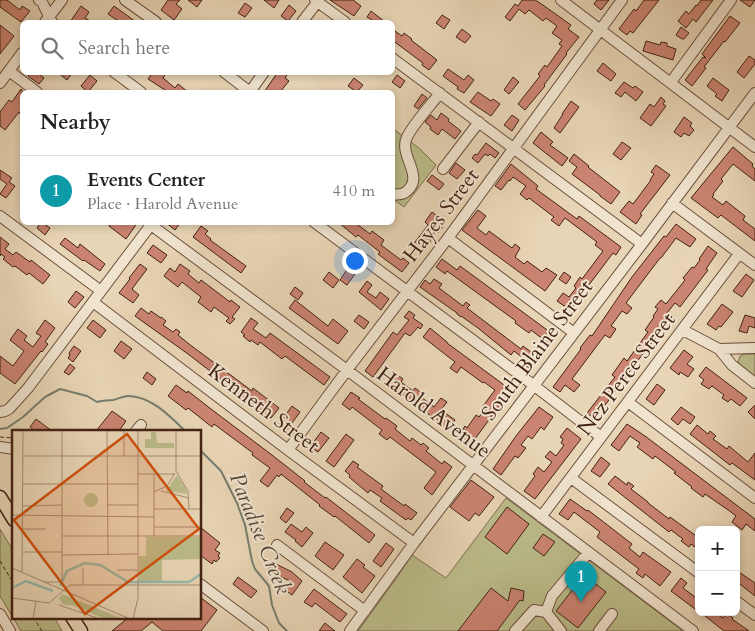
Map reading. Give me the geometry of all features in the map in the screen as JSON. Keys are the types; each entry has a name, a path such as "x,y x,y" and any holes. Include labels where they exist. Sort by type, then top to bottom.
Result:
{"main road":[{"path":"0,497 12,517"},
{"path":"73,618 80,631"}],"street":[{"path":"39,0 42,2 49,20"},
{"path":"50,20 62,0"},
{"path":"125,0 143,19"},
{"path":"561,0 755,147"},
{"name":"Hayes Street","path":"288,450 448,238 622,0"},
{"path":"671,82 732,0"},
{"path":"303,20 317,1 342,20"},
{"path":"0,83 20,56"},
{"path":"395,60 642,244"},
{"path":"9,71 34,90"},
{"path":"118,75 138,90"},
{"path":"228,75 247,90"},
{"path":"251,90 262,75"},
{"path":"395,195 404,194 413,183 414,176 405,151 406,138 440,93"},
{"name":"South Blaine Street","path":"350,631 414,543 755,93"},
{"path":"443,169 479,122"},
{"path":"672,203 755,265"},
{"path":"0,216 101,291"},
{"path":"0,412 9,409 28,388 151,225"},
{"name":"Harold Avenue","path":"153,225 693,631"},
{"path":"318,225 601,437"},
{"path":"448,238 574,332"},
{"name":"Nez Perce Street","path":"541,517 740,254"},
{"name":"Kenneth Street","path":"93,302 414,543"},
{"path":"683,330 719,349 732,365 755,383"},
{"path":"719,349 755,348"},
{"path":"628,402 755,498"},
{"path":"571,478 696,571"},
{"path":"276,545 365,611"},
{"path":"546,612 552,596 588,552"},
{"path":"201,585 263,631"},
{"path":"740,604 755,616"},
{"path":"515,631 534,610 546,612 561,631"},
{"path":"0,614 10,631"},
{"path":"599,631 612,614"}],"path":[{"path":"0,562 12,581"},
{"path":"34,618 42,631"}],"green space":[{"path":"395,130 419,148 436,165 404,207 395,200"},
{"path":"755,354 755,377 738,362 740,356"},
{"path":"506,498 683,631 358,631 412,555 446,578"},
{"path":"0,529 12,549 12,616 0,596"},
{"path":"13,618 55,618 62,631 21,631"}],"building":[{"path":"0,0 7,0 20,10 22,6 30,11 20,21 0,7"},
{"path":"168,0 180,0 176,4 182,9 174,20 161,10"},
{"path":"188,0 202,0 197,7"},
{"path":"264,0 279,0 274,8"},
{"path":"330,0 353,0 361,6 354,16"},
{"path":"522,0 535,0 540,3 571,25 568,29 579,37 566,53 545,86 525,110 518,104 540,76 538,74 545,65 547,67 562,46 559,44 562,40 552,33 557,26 546,18 543,21 529,10 525,14 519,9 510,21 505,17 515,4 518,6"},
{"path":"597,0 609,0 601,10 594,4"},
{"path":"644,0 659,0 633,33 630,31 627,35 619,29 634,9 636,11"},
{"path":"701,0 713,0 696,22 693,19 686,28 678,21 686,11 689,14"},
{"path":"740,0 755,0 750,7"},
{"path":"245,3 252,8 245,17 238,13"},
{"path":"289,5 296,11 289,20 281,16"},
{"path":"81,6 89,12 85,18 88,20 71,20"},
{"path":"114,6 133,20 117,20 108,14"},
{"path":"371,11 382,20 372,20 367,17"},
{"path":"442,15 450,20 444,29 436,23"},
{"path":"730,16 740,23 704,67 706,68 692,86 685,80 703,57 706,58 702,54"},
{"path":"0,25 14,36 0,54"},
{"path":"681,27 689,33 684,39 676,35"},
{"path":"462,29 471,36 465,43 456,37"},
{"path":"395,31 402,36 404,33 437,60 429,70 422,65 423,63 395,42"},
{"path":"646,41 660,45 661,42 667,43 667,46 676,49 673,60 643,51"},
{"path":"749,56 755,60 755,64 744,78 737,72"},
{"path":"603,63 616,74 611,81 597,71"},
{"path":"448,69 464,80 468,75 474,80 464,93 443,76"},
{"path":"40,75 44,78 39,84 28,76"},
{"path":"61,75 71,75 67,80"},
{"path":"90,75 97,81 90,90 86,90 81,86"},
{"path":"151,75 165,75 163,78 175,88 178,84 186,90 165,90 148,79"},
{"path":"276,75 287,75 285,78 289,81 282,90 265,90"},
{"path":"397,75 405,81 400,88 392,82"},
{"path":"513,77 519,82 509,94 504,90"},
{"path":"354,78 363,85 359,90 354,90 348,86"},
{"path":"713,78 729,90 722,101 707,86"},
{"path":"624,82 633,88 635,86 643,92 636,101 625,92 621,97 615,93"},
{"path":"20,90 20,114 19,112 5,130 0,126 0,112 9,100 12,102"},
{"path":"478,92 491,101 493,99 500,104 491,116 470,102"},
{"path":"422,94 427,98 418,109 414,106"},
{"path":"661,97 665,101 663,104 666,106 651,126 640,118 650,104 654,107"},
{"path":"571,101 579,107 560,133 554,128"},
{"path":"441,113 461,131 455,139 442,129 438,135 425,122 431,115 437,120"},
{"path":"512,115 519,120 512,131 504,125"},
{"path":"684,117 692,123 690,126 694,130 689,136 684,133 681,137 674,132"},
{"path":"541,132 553,142 550,145 568,158 562,166 533,143"},
{"path":"622,142 631,148 621,160 613,154"},
{"path":"486,143 499,153 495,158 490,154 488,156 485,154 478,163 472,158 475,154 477,155"},
{"path":"733,147 753,164 755,181 733,164 721,179 723,181 712,197 723,205 726,201 745,216 743,220 755,229 755,241 721,215 718,218 691,198"},
{"path":"574,154 620,192 611,204 572,174 577,167 569,161"},
{"path":"456,163 465,170 457,179 449,173"},
{"path":"511,164 538,186 536,189 577,219 579,216 621,247 616,255 613,253 570,310 557,301 563,293 569,297 576,288 574,286 580,277 582,279 603,251 595,245 597,242 565,218 559,226 551,220 554,217 529,198 527,200 520,194 526,186 513,177 501,190 495,186"},
{"path":"656,165 670,175 640,214 642,215 636,224 620,212 629,201 633,204 651,180 654,174 651,172"},
{"path":"0,170 12,178 9,182 15,186 6,198 0,194 7,184 0,179"},
{"path":"432,175 444,184 439,190 427,181"},
{"path":"478,210 486,216 477,228 486,235 489,231 512,248 515,244 520,248 515,257 524,264 527,261 542,272 546,268 557,275 545,291 462,230"},
{"path":"432,212 440,218 439,220 444,225 429,240 431,241 422,254 412,246 428,225 425,222"},
{"path":"676,224 696,239 690,247 676,238 660,258 626,303 632,308 627,314 622,311 611,326 616,329 610,338 605,335 572,379 580,385 574,392 565,385 560,392 553,387 580,348 590,335 592,336 632,277 664,236 666,237"},
{"path":"39,225 46,225 50,228 45,235 37,228"},
{"path":"110,225 136,225 126,239"},
{"path":"169,225 179,225 175,230"},
{"path":"342,225 358,225 370,234 372,231 384,240 381,245 401,260 403,258 409,263 402,272 378,254 380,252 358,235 356,237"},
{"path":"201,226 208,231 205,234 210,240 246,266 241,273 193,237"},
{"path":"0,237 9,244 5,249 13,255 16,252 30,262 31,260 50,275 43,284 29,273 27,275 15,266 13,267 3,259 5,257 1,254 0,256"},
{"path":"65,238 78,248 80,244 105,264 100,271 60,244"},
{"path":"153,245 167,255 161,263 147,253"},
{"path":"708,246 717,253 706,269 708,270 680,307 675,303 667,313 672,317 595,419 587,413 615,377 612,375 624,358 627,361 648,332 645,330 658,309 655,307 661,300 666,304 685,280 683,278 700,260"},
{"path":"442,259 457,270 460,266 554,335 548,343 531,330 529,333 515,323 516,321 447,271 445,274 436,267"},
{"path":"140,264 147,269 132,289 139,295 133,303 119,293"},
{"path":"180,264 190,271 188,274 199,283 201,280 230,302 231,300 240,307 232,317 235,319 230,324 226,321 229,318 214,307 211,312 198,302 201,297 182,282 178,287 164,276 170,268 175,272"},
{"path":"348,268 355,274 347,285 340,280"},
{"path":"329,272 339,280 333,288 323,280"},
{"path":"564,272 571,277 566,284 559,279"},
{"path":"746,274 754,280 742,297 733,291"},
{"path":"434,279 442,284 439,288 463,306 466,302 470,305 467,308 521,349 523,346 538,357 529,368 520,361 523,358 514,351 511,355 478,328 420,287 425,280 430,284"},
{"path":"367,281 372,285 367,292 376,298 380,292 389,299 381,310 359,292"},
{"path":"295,287 303,293 298,300 290,294"},
{"path":"76,291 84,297 75,308 68,302"},
{"path":"295,300 328,326 333,319 348,331 338,344 289,308"},
{"path":"722,304 733,312 721,327 719,326 716,330 707,324"},
{"path":"141,308 149,314 151,311 161,317 166,321 163,325 173,332 176,329 180,332 178,335 189,344 252,391 253,388 279,408 271,418 135,316"},
{"path":"409,311 415,315 413,318 423,325 420,329 418,327 410,336 405,333 373,377 365,371 393,332 397,335 409,320 404,317"},
{"path":"359,315 369,322 364,329 354,321"},
{"path":"745,315 755,318 755,328 749,326 747,333 739,331"},
{"path":"251,318 258,323 253,329 266,338 270,333 330,377 324,385 285,356 282,359 260,342 258,345 251,340 250,342 243,336 245,335 241,332"},
{"path":"45,320 55,328 45,342 48,344 15,384 0,373 0,356 13,366 24,351 10,340 18,329 27,336 24,340 33,347 41,336 36,333"},
{"path":"93,320 106,330 100,338 87,328"},
{"path":"430,328 447,343 511,390 469,447 457,438 476,415 479,417 486,408 483,406 495,390 461,367 457,373 450,368 455,362 423,337"},
{"path":"121,341 132,349 124,359 114,351"},
{"path":"74,346 81,351 73,362 68,358"},
{"path":"684,350 693,357 687,364 694,369 688,377 680,372 679,375 670,368"},
{"path":"70,364 75,368 69,375 64,372"},
{"path":"706,367 747,398 740,406 731,399 728,402 722,398 724,395 712,386 709,389 701,384 704,380 699,376"},
{"path":"147,372 156,379 152,385 143,378"},
{"path":"395,373 403,379 401,382 413,391 415,388 423,394 421,397 434,407 441,398 447,402 441,410 455,420 448,429 387,383"},
{"path":"657,384 665,390 654,405 646,399"},
{"path":"176,385 187,393 188,391 375,535 369,543 319,506 281,474 279,477 277,475 268,487 260,481 270,468 214,424 212,427 188,408 186,410 168,396"},
{"path":"351,392 385,419 397,426 395,429 410,441 412,438 421,445 423,443 429,448 426,451 442,464 444,461 452,467 432,495 424,488 436,472 390,437 387,440 379,434 382,430 352,407 350,410 342,404"},
{"path":"755,405 755,419 748,412"},
{"path":"292,406 300,412 287,430 279,424"},
{"path":"539,407 553,417 544,430 541,427 532,439 528,436 521,445 526,448 518,458 515,456 501,475 493,469"},
{"path":"681,407 695,417 690,424 683,419 678,425 671,419"},
{"path":"112,411 126,421 120,430 97,430"},
{"path":"36,419 51,430 34,430 30,427"},
{"path":"627,424 755,519 755,531 746,524 742,530 740,526 732,522 736,516 705,494 703,497 691,488 674,473 676,472 655,456 653,459 637,447 640,443 630,436 619,451 611,445"},
{"path":"697,425 708,434 710,431 716,436 713,439 727,449 729,446 748,462 755,453 755,480 732,463 730,465 690,434"},
{"path":"567,428 581,439 535,499 524,491 535,476 533,474 538,467 544,472 552,462 545,457 550,451 556,456 564,445 561,443 563,439 560,437"},
{"path":"321,432 329,438 318,452 310,447"},
{"path":"346,434 354,440 334,467 326,461"},
{"path":"601,457 610,464 600,477 591,471"},
{"path":"353,461 359,465 357,467 383,486 381,489 417,513 411,520 408,518 406,520 380,501 382,498 370,490 368,493 349,477 350,475 345,471"},
{"path":"615,476 627,485 628,482 634,486 631,489 648,503 695,535 695,547 691,544 689,547 681,541 683,539 671,530 669,532 608,484"},
{"path":"471,480 494,497 479,516 475,513 469,521 450,507"},
{"path":"570,499 588,510 632,544 629,548 640,557 643,552 671,572 660,586 645,574 643,578 636,573 639,569 597,537 600,532 574,512 568,520 559,514"},
{"path":"507,507 529,524 507,554 485,537"},
{"path":"287,508 294,513 286,523 280,518"},
{"path":"291,524 302,532 306,527 313,533 302,547 285,532"},
{"path":"201,528 220,543 215,550 220,553 218,556 220,558 216,562 214,560 212,564 201,556"},
{"path":"543,534 555,542 544,556 533,548"},
{"path":"325,542 344,555 333,570 315,556"},
{"path":"386,543 394,549 381,567 373,561"},
{"path":"357,559 365,565 363,567 375,576 362,593 343,577"},
{"path":"272,562 292,572 302,581 292,595 284,589 290,581 268,571"},
{"path":"740,573 755,583 755,596 740,584"},
{"path":"584,575 606,592 578,628 556,611"},
{"path":"238,577 257,591 251,598 233,584"},
{"path":"681,578 687,583 683,588 695,597 695,609 671,591"},
{"path":"491,588 508,601 511,588 524,591 523,601 520,600 497,631 458,631"},
{"path":"314,589 347,614 340,622 315,603 312,607 304,602"},
{"path":"201,598 217,610 201,631 163,631 152,622 141,631 112,631 128,618 201,618"},
{"path":"705,616 720,616 723,618 725,616 731,616 749,631 724,631"},
{"path":"325,623 335,631 319,631"}],"waterway":[{"name":"Paradise Creek","path":"0,429 7,428 23,417 45,397 60,389 87,396 97,402 113,400 124,396 136,397 160,408 184,430"},
{"name":"Paradise Creek","path":"201,451 221,471 237,503 245,525 255,569 269,586 272,605 279,623 287,631"}],"place":[{"name":"Events Center","path":"581,602"}]}
